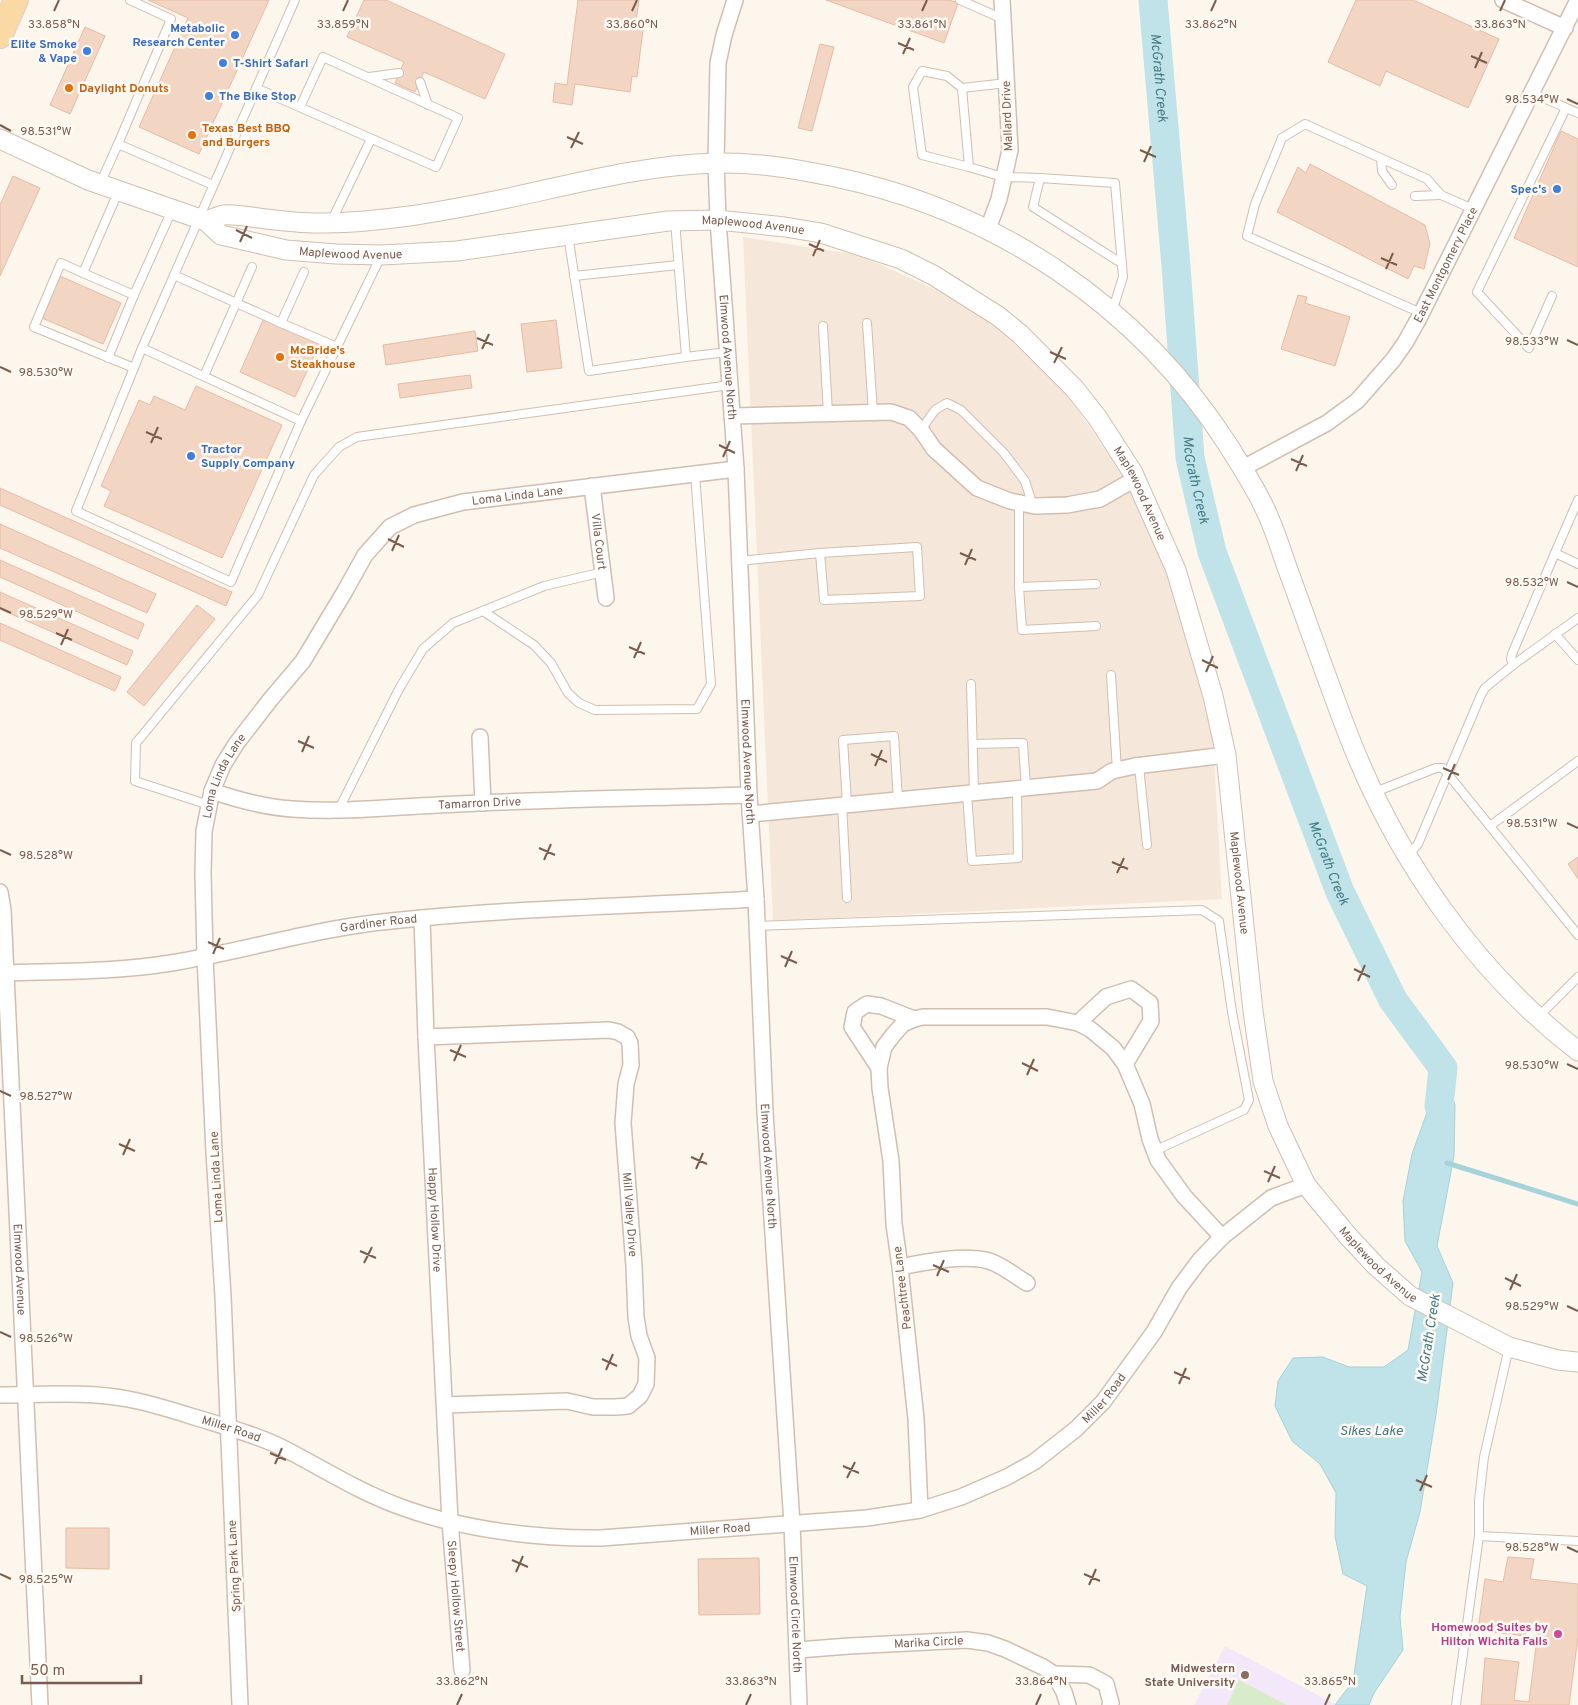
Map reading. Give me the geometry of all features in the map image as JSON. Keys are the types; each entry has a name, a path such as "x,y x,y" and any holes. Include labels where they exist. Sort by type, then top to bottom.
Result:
{"main road":[{"path":"0,36 16,0"}],"street":[{"name":"Elmwood Avenue North","path":"734,0 718,63 716,163 718,220 736,469 749,795 756,899 765,1112 792,1524"},
{"name":"Mallard Drive","path":"988,229 998,199 1010,150 1002,0"},
{"path":"1503,0 1525,4 1565,28"},
{"name":"East Montgomery Place","path":"1243,468 1327,423 1357,401 1393,360 1405,343 1421,313 1578,0"},
{"name":"Maplewood Avenue","path":"0,139 100,184 202,220 221,235 286,250 382,255 457,252 675,221 718,220 821,232 900,259 933,275 998,316 1020,334 1074,388 1097,417 1136,479 1176,570 1213,696 1226,755 1252,1001 1263,1081 1278,1126 1306,1185 1348,1236 1376,1266 1410,1296 1510,1347 1558,1360 1578,1362"},
{"path":"202,220 224,215 317,223 399,218 572,183 659,168 716,163 791,168 868,184 909,197 988,229 1061,272 1128,325 1180,380 1202,408 1243,468 1266,510 1350,740 1385,816 1413,866 1449,920 1502,982 1554,1032 1578,1051"},
{"path":"732,416 891,412 908,418 922,430 934,449 977,488 1010,501 1026,504 1067,505 1100,499 1136,479"},
{"name":"Loma Linda Lane","path":"228,1427 205,957 204,840 210,798 223,765 236,744 303,661 365,554 390,527 414,515 463,502 736,469"},
{"name":"Villa Court","path":"592,486 606,598"},
{"path":"480,737 483,803"},
{"path":"750,814 1097,781 1117,770 1226,755"},
{"name":"Tamarron Drive","path":"210,798 236,799 293,809 339,809 749,795"},
{"name":"Elmwood Avenue","path":"0,892 3,910 4,973 40,1705"},
{"name":"Gardiner Road","path":"4,973 125,968 170,963 316,932 391,921 514,912 756,899"},
{"name":"Happy Hollow Drive","path":"422,918 426,1037 450,1521"},
{"path":"1078,1023 1106,997 1131,989 1150,1003 1151,1021 1125,1064"},
{"name":"Peachtree Lane","path":"879,1068 852,1027 855,1012 867,1004 881,1006 914,1019"},
{"name":"Peachtree Lane","path":"920,1510 916,1420 894,1224 891,1161 880,1088 879,1068 884,1047 903,1024 923,1017 1026,1016 1047,1017 1078,1023 1090,1029 1113,1048 1125,1064 1142,1104 1158,1160 1184,1196 1222,1237"},
{"name":"Mill Valley Drive","path":"426,1037 609,1030 618,1032 626,1037 630,1043 631,1065 626,1084 623,1123 636,1317 638,1336 647,1358 646,1384 640,1396 628,1406 593,1406 567,1401 445,1406"},
{"name":"Miller Road","path":"0,1395 76,1394 127,1398 151,1404 228,1427 281,1447 352,1486 400,1507 434,1518 515,1533 575,1538 601,1538 867,1518 920,1510 961,1497 1007,1477 1034,1462 1076,1429 1103,1402 1129,1368 1154,1332 1179,1288 1200,1260 1240,1221 1271,1198 1306,1185"},
{"path":"900,1267 928,1261 976,1258 991,1262 1027,1282"},
{"name":"Spring Park Lane","path":"228,1427 240,1705"},
{"name":"Sleepy Hollow Street","path":"450,1521 462,1670"},
{"name":"Elmwood Circle North","path":"792,1524 799,1705"},
{"name":"Marika Circle","path":"798,1650 967,1640 988,1643 1005,1649 1054,1674 1089,1675 1106,1684 1110,1705"},
{"path":"1054,1674 1064,1692 1068,1705"}],"lane":[{"path":"100,184 172,19 130,0"},
{"path":"295,0 213,185 202,220 174,275 142,348 76,510 230,582 301,421 382,255"},
{"path":"960,0 1003,19"},
{"path":"256,88 300,108 370,139 436,167 458,118 323,57 300,108"},
{"path":"1007,83 962,88 947,76 922,71 913,87 922,155 1004,177 1115,183 1123,277 1112,312"},
{"path":"368,78 399,73"},
{"path":"420,82 428,105"},
{"path":"962,88 969,167"},
{"path":"1532,92 1578,112"},
{"path":"1552,296 1529,348 1477,292 1566,108"},
{"path":"1421,313 1247,236 1255,204 1282,138 1305,124 1427,179 1441,195 1473,210"},
{"path":"331,223 370,139"},
{"path":"118,144 213,185"},
{"path":"1381,159 1382,171 1392,185"},
{"path":"1040,178 1033,207 1121,263"},
{"path":"82,273 119,190"},
{"path":"1415,196 1441,195"},
{"path":"108,358 172,209"},
{"path":"675,221 686,357"},
{"path":"568,236 589,371 727,352"},
{"path":"134,295 61,264 34,327 134,368"},
{"path":"574,276 678,265"},
{"path":"204,376 252,266"},
{"path":"281,323 304,272"},
{"path":"174,275 336,348"},
{"path":"867,324 873,412"},
{"path":"823,326 828,413"},
{"path":"142,348 301,421"},
{"path":"210,798 135,781 136,743 258,595 314,475 339,446 357,437 730,385"},
{"path":"922,430 935,410 947,403 961,410 1009,460 1025,481 1026,504 1019,587 1022,630 1096,626"},
{"path":"483,611 534,645 551,663 568,693 595,710 697,709 711,684 695,474"},
{"path":"1513,665 1511,660 1512,654 1578,500"},
{"path":"740,561 820,553 918,547 920,596 824,600 820,553"},
{"path":"1554,553 1578,564"},
{"path":"339,809 399,688 423,648 452,623 544,586 603,572"},
{"path":"1019,587 1096,584"},
{"path":"1408,856 1418,844 1485,688 1513,665 1578,618"},
{"path":"1556,634 1578,660"},
{"path":"1111,674 1117,770"},
{"path":"971,684 973,744 971,793 972,861 1018,858 1023,743 973,744"},
{"path":"848,898 843,740 894,736 898,800"},
{"path":"1490,826 1578,761"},
{"path":"1138,766 1147,845"},
{"path":"1374,792 1436,768 1442,768 1578,935"},
{"path":"757,926 1202,910 1220,921 1232,1012 1249,1100 1244,1110 1154,1150"},
{"path":"1538,1017 1578,977"},
{"path":"1456,1705 1479,1536 1484,1458 1510,1347"},
{"path":"1479,1536 1578,1541"}],"shaded area":[{"path":"743,237 859,255 965,303 1055,377 1121,473 1169,570 1213,738 1222,899 773,921"},
{"name":"Midwestern State University","path":"1225,1646 1337,1705 1194,1705"}],"green space":[{"path":"1239,1680 1287,1705 1227,1705"}],"water":[{"name":"Sikes Lake","path":"1443,1068 1455,1105 1454,1156 1437,1246 1453,1283 1436,1415 1420,1512 1406,1562 1400,1617 1403,1650 1374,1693 1369,1705 1335,1705 1353,1681 1367,1586 1343,1574 1335,1536 1336,1493 1320,1464 1292,1441 1275,1406 1278,1381 1293,1358 1323,1357 1349,1367 1384,1367 1408,1350 1422,1272 1405,1241 1403,1201 1412,1154"}],"building":[{"path":"148,0 269,0 199,154 139,127 188,18"},
{"path":"364,0 386,0 505,54 485,99 424,72 415,92 395,83 404,62 347,37"},
{"path":"578,0 639,0 635,28 643,30 637,77 632,76 630,92 575,84 572,105 553,102 555,83 567,85"},
{"path":"826,0 949,0 958,3 944,43"},
{"path":"1356,0 1413,0 1499,39 1468,108 1386,71 1380,86 1328,62"},
{"path":"85,27 105,36 70,114 50,105"},
{"path":"820,44 834,47 812,131 798,128"},
{"name":"Spec's","path":"1561,131 1578,139 1578,267 1514,238"},
{"path":"1310,164 1425,225 1430,244 1424,269 1414,266 1408,279 1277,212 1298,167 1306,173"},
{"path":"13,176 40,188 0,276 0,205"},
{"path":"60,276 121,303 103,344 42,318"},
{"path":"1298,295 1307,297 1305,303 1350,317 1335,366 1281,349"},
{"name":"McBride's Steakhouse","path":"264,318 320,343 295,397 240,372"},
{"path":"556,320 562,368 527,372 521,324"},
{"path":"475,331 478,351 386,365 383,345"},
{"path":"470,375 472,388 400,398 398,384"},
{"name":"Tractor Supply Company","path":"196,386 282,425 222,558 104,506 111,491 101,486 139,400 150,405 154,396 185,410"},
{"path":"0,488 232,592 226,606 0,505"},
{"path":"0,524 156,594 147,613 0,548"},
{"path":"0,560 144,624 138,639 0,577"},
{"path":"0,592 133,651 127,665 0,609"},
{"path":"197,605 215,619 144,706 127,692"},
{"path":"0,623 121,677 115,691 0,640"},
{"path":"1578,857 1578,879 1568,864"},
{"path":"66,1528 109,1528 109,1569 66,1568"},
{"name":"Homewood Suites by Hilton Wichita Falls","path":"1508,1557 1534,1559 1530,1579 1578,1584 1578,1637 1569,1705 1481,1705 1485,1658 1519,1662 1514,1700 1529,1702 1538,1631 1526,1630 1525,1636 1478,1630 1485,1579 1503,1582"},
{"path":"759,1558 760,1614 699,1615 698,1559"}],"waterway":[{"name":"McGrath Creek","path":"1153,0 1176,266 1190,458 1212,552 1340,892 1393,1000 1443,1068 1439,1106"},
{"path":"1447,1163 1578,1204"}],"place":[{"name":"Metabolic Research Center","path":"235,35"},
{"name":"Elite Smoke & Vape","path":"87,51"},
{"name":"T-Shirt Safari","path":"223,63"},
{"name":"Daylight Donuts","path":"69,88"},
{"name":"The Bike Stop","path":"209,96"},
{"name":"Texas Best BBQ and Burgers","path":"192,135"},
{"name":"Spec's","path":"1557,189"},
{"name":"McBride's Steakhouse","path":"280,357"},
{"name":"Tractor Supply Company","path":"191,456"},
{"name":"Homewood Suites by Hilton Wichita Falls","path":"1558,1634"},
{"name":"Midwestern State University","path":"1245,1675"}]}
